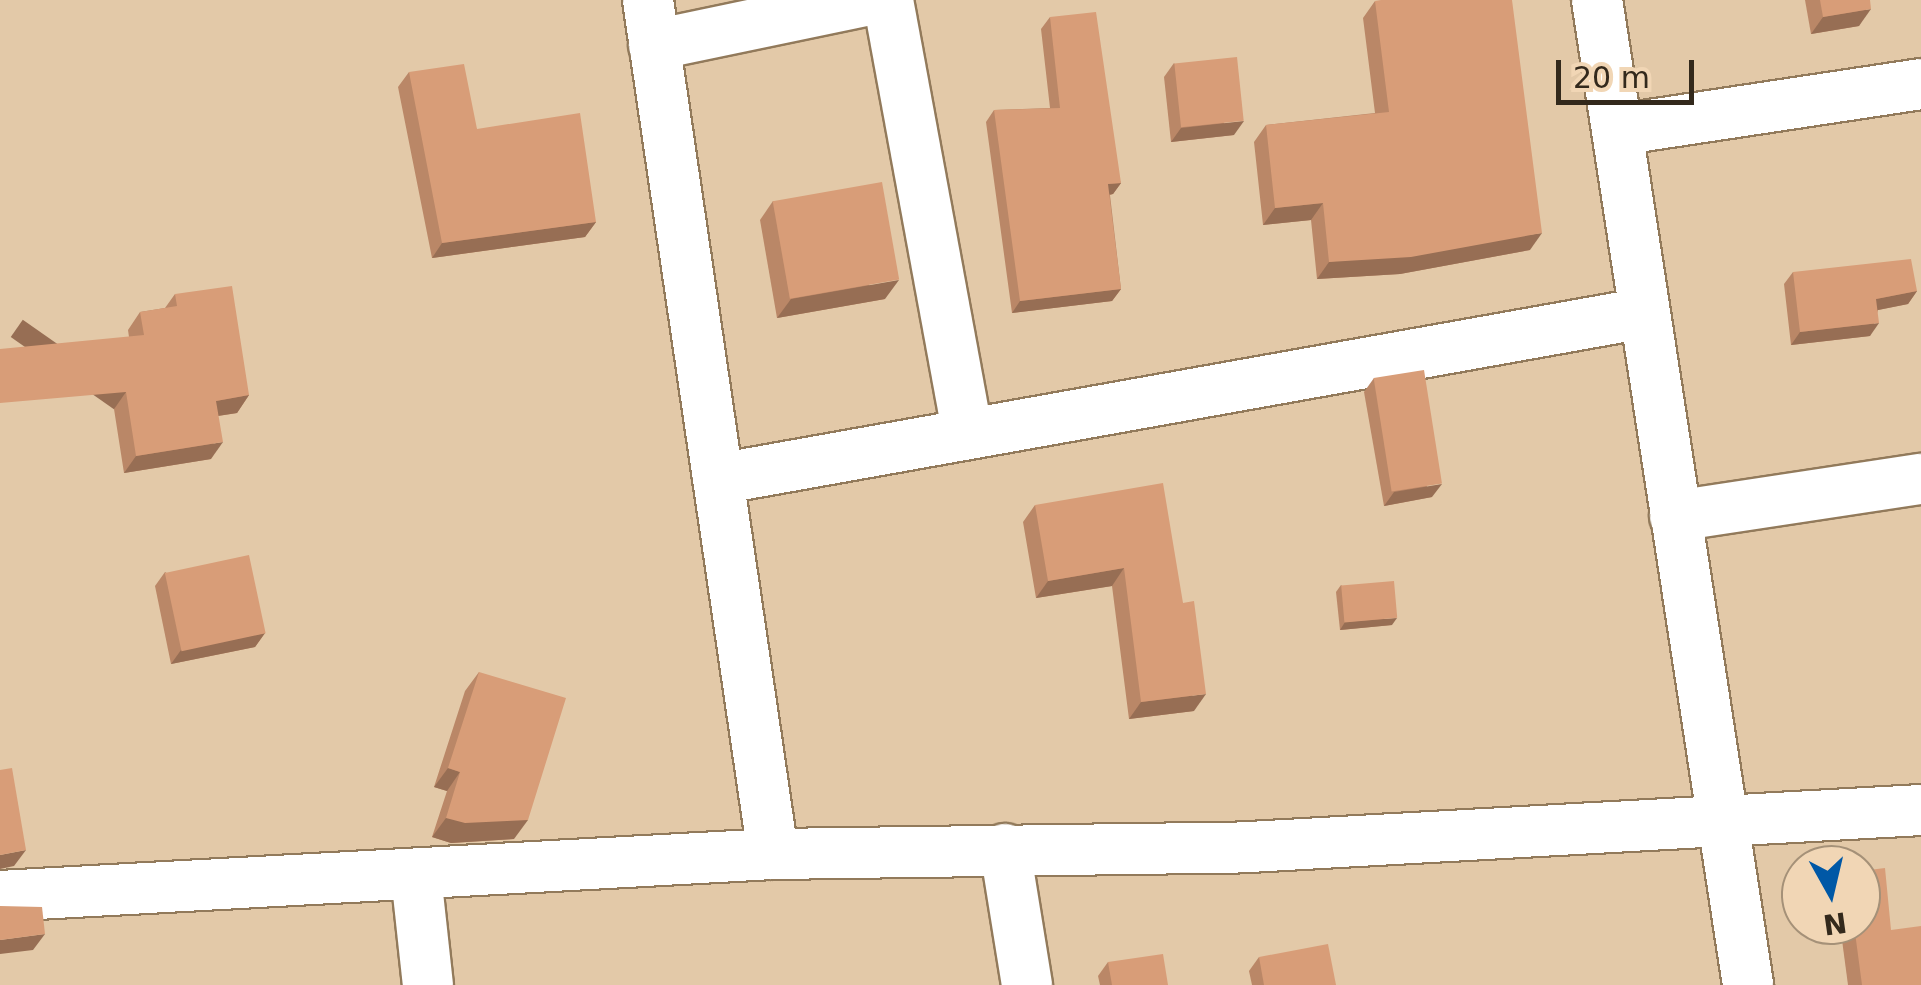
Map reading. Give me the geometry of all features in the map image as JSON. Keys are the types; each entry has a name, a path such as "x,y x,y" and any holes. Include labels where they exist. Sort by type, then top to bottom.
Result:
{"street":[{"path":"773,854 651,23 870,0"},
{"path":"888,0 968,434"},
{"path":"1598,0 1748,985"},
{"path":"1617,130 1921,84"},
{"path":"718,480 1644,313"},
{"path":"1675,516 1921,479"},
{"path":"0,896 773,854 1249,846 1921,810"},
{"path":"1005,848 1027,985"},
{"path":"416,874 428,985"}],"building":[{"path":"1512,0 1542,233 1411,257 1329,262 1323,203 1275,208 1266,125 1389,112 1375,1"},
{"path":"1820,0 1870,0 1871,9 1823,17"},
{"path":"1096,12 1121,183 1108,184 1121,289 1020,301 994,110 1060,108 1050,17"},
{"path":"1237,57 1244,121 1181,127 1174,64"},
{"path":"464,64 477,129 580,113 596,222 442,243 409,72"},
{"path":"882,182 899,279 790,299 773,201"},
{"path":"1911,259 1917,291 1876,299 1879,323 1800,332 1793,272"},
{"path":"232,286 249,395 216,401 223,442 136,456 126,392 0,403 0,349 144,335 140,312 177,306 175,294"},
{"path":"1424,370 1442,484 1392,492 1374,378"},
{"path":"1163,483 1183,603 1194,601 1206,694 1141,702 1124,568 1048,581 1035,505"},
{"path":"249,555 266,633 182,651 165,573"},
{"path":"1394,581 1397,618 1344,622 1341,586"},
{"path":"479,672 566,698 528,820 465,823 446,818 460,772 448,768"},
{"path":"12,768 26,850 0,855 0,770"},
{"path":"1881,868 1885,868 1891,930 1921,926 1921,985 1862,985 1857,945 1881,945"},
{"path":"0,906 42,907 45,934 0,940"},
{"path":"1328,944 1336,985 1264,985 1259,957"},
{"path":"1163,954 1168,985 1112,985 1108,962"}]}
